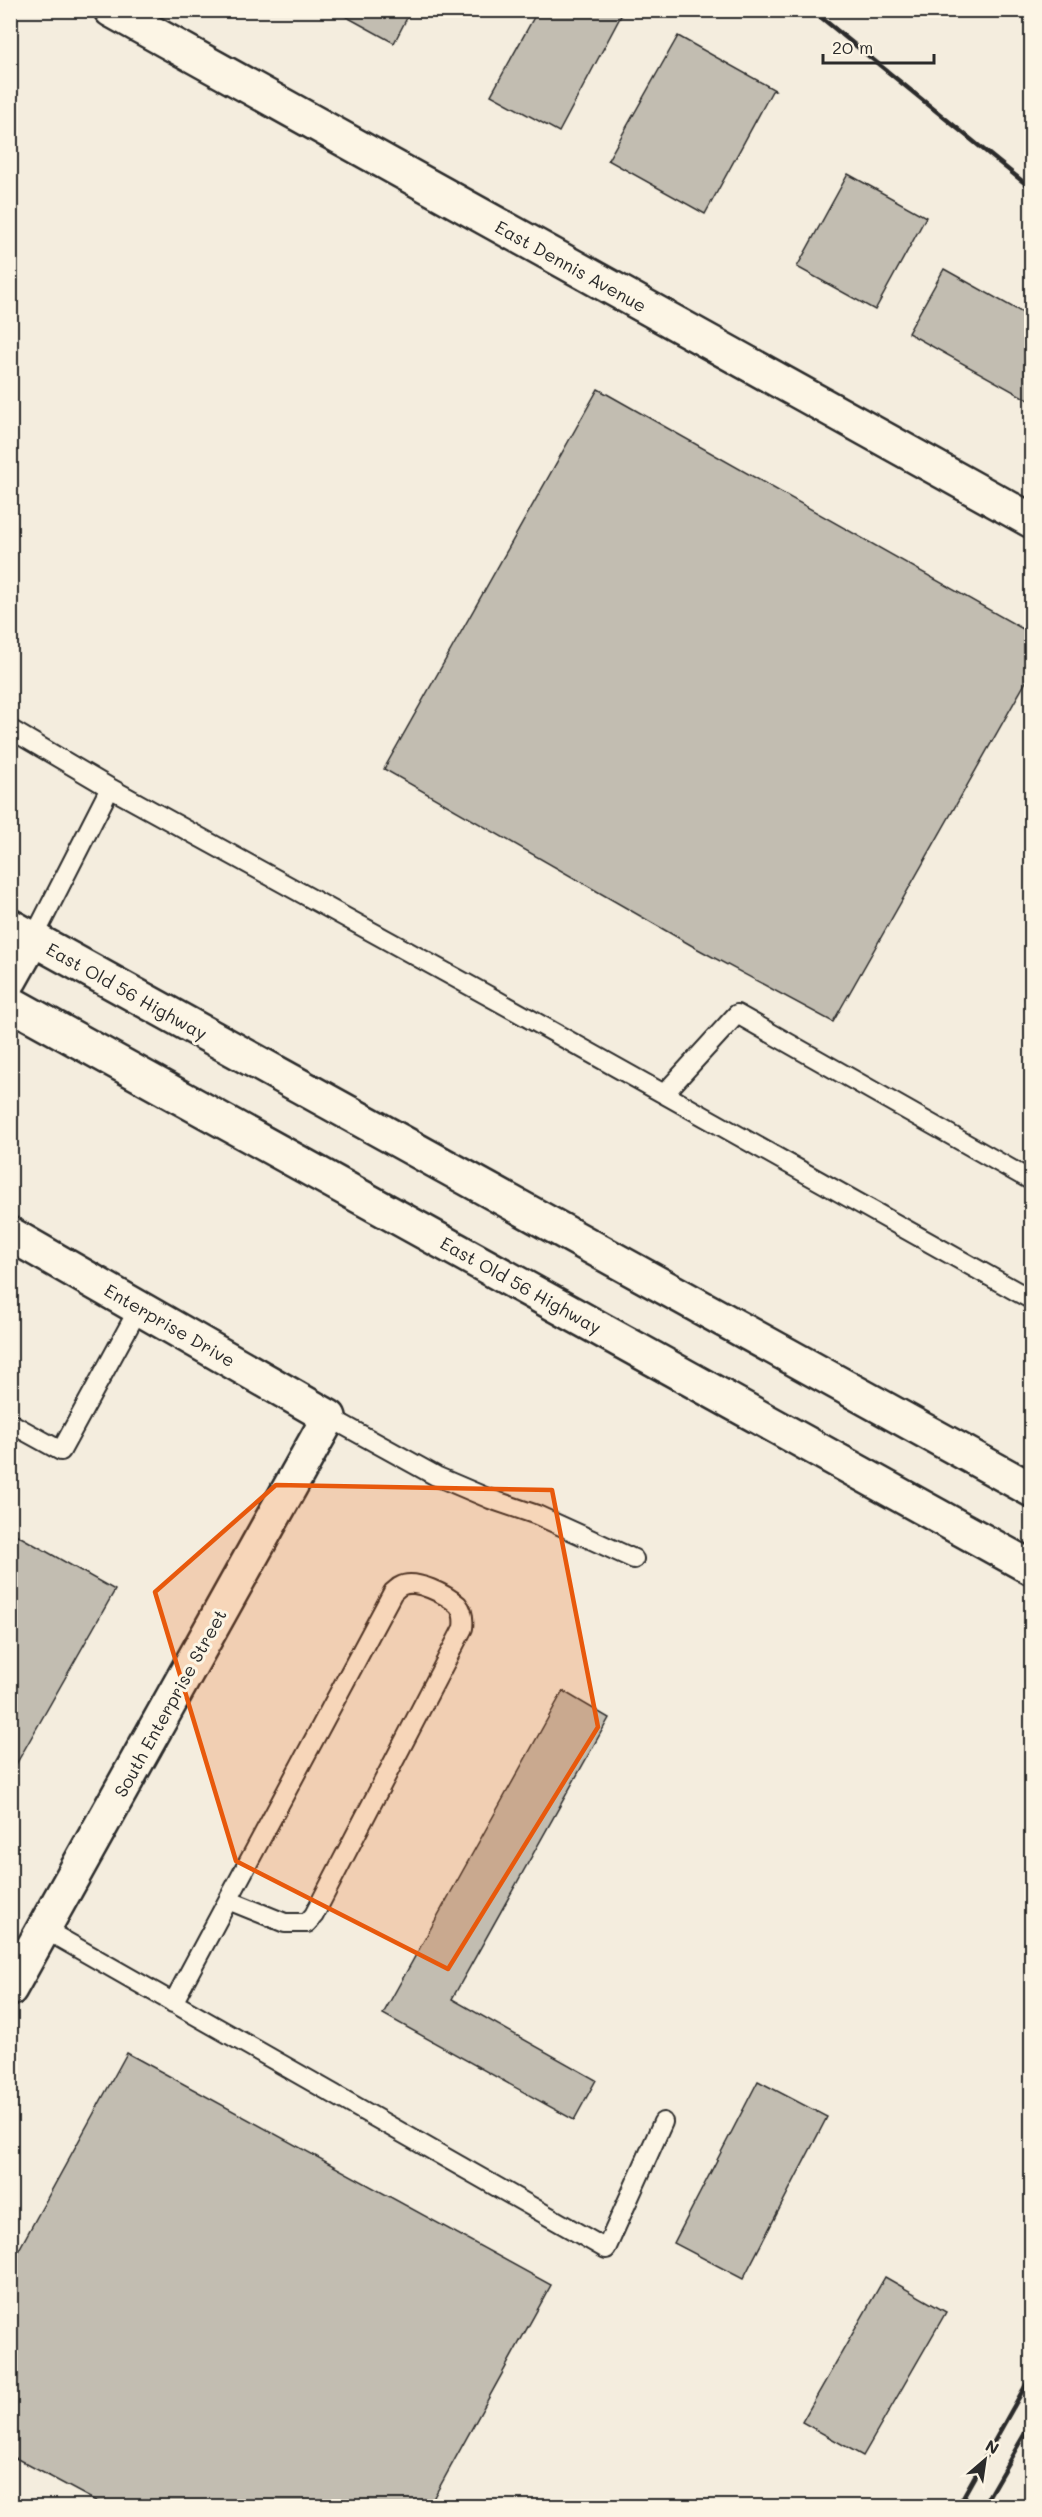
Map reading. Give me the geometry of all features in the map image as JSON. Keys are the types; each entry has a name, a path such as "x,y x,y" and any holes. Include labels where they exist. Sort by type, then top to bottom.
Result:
{"main road":[{"name":"East Dennis Avenue","path":"111,10 1032,521"},
{"path":"10,980 22,933"},
{"name":"East Old 56 Highway","path":"22,933 1032,1490"},
{"name":"East Old 56 Highway","path":"10,1003 1032,1568"},
{"name":"Enterprise Drive","path":"10,1234 329,1416"},
{"name":"South Enterprise Street","path":"10,1989 329,1416"}],"lane":[{"path":"10,729 110,788 1032,1300"},
{"path":"22,933 110,788"},
{"path":"664,1094 737,1014 1032,1181"},
{"path":"10,1424 61,1451 139,1308"},
{"path":"329,1416 436,1476 490,1499 537,1515 634,1559"},
{"path":"173,2002 393,1592 401,1586 410,1584 424,1586 459,1606 463,1615 463,1628 314,1915 307,1923 285,1923 228,1900"},
{"path":"44,1929 606,2249 663,2122"}],"highlighted area":[{"path":"276,1485 552,1490 598,1727 448,1969 236,1861 155,1592"}],"building":[{"path":"334,10 411,10 394,43"},
{"path":"538,10 624,10 559,132 491,95"},
{"path":"678,36 775,90 772,91 705,214 608,160"},
{"path":"848,174 926,217 875,310 797,267"},
{"path":"944,269 1032,318 1032,402 908,333"},
{"path":"598,389 1032,634 1032,671 833,1022 696,948 384,769"},
{"path":"10,1531 115,1590 10,1775"},
{"path":"563,1691 609,1718 452,1999 596,2080 574,2120 383,2014"},
{"path":"127,2053 551,2285 429,2506 105,2506 10,2455 10,2266"},
{"path":"758,2081 827,2117 743,2279 674,2243"},
{"path":"885,2277 946,2312 863,2456 802,2422"}],"railway":[{"path":"812,10 1032,189"},
{"path":"958,2506 1032,2374"},
{"path":"983,2506 1032,2421"}]}
